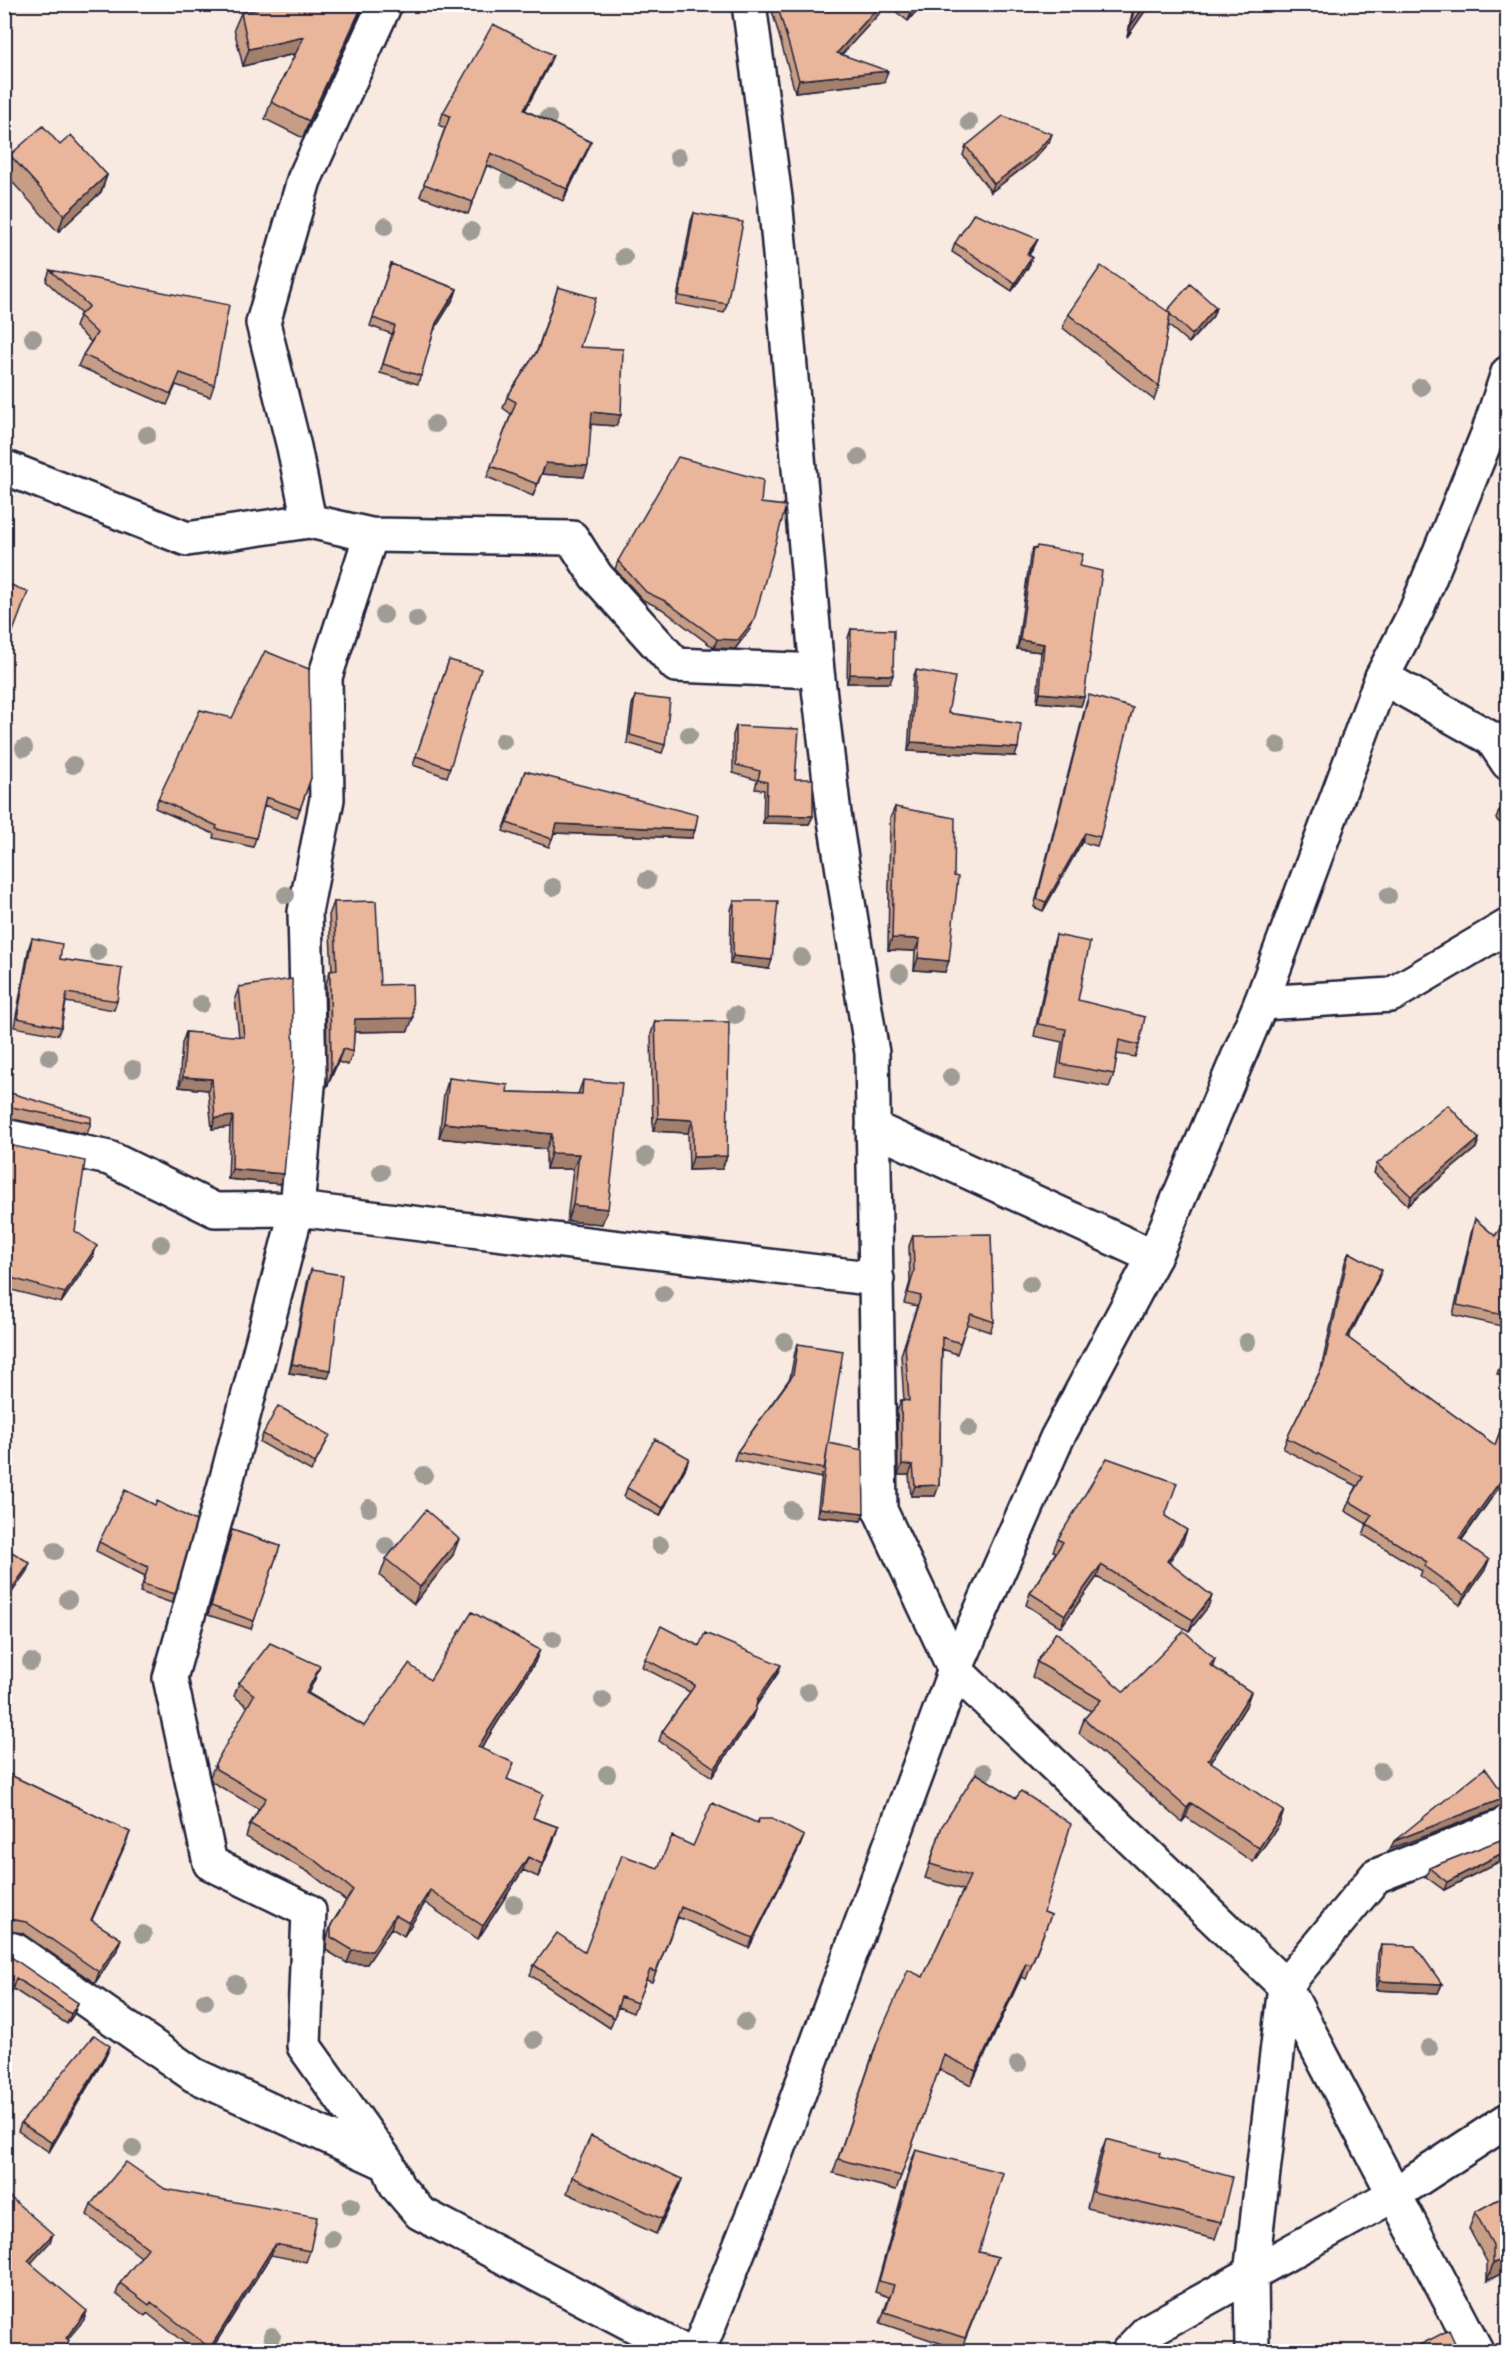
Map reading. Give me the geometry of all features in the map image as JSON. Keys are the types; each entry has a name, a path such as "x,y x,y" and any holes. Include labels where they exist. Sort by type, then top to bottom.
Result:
{"street":[{"path":"309,522 294,447 264,323 304,180 385,4"},
{"path":"749,4 775,198 817,671 834,814 872,1053 880,1510 955,1670 1285,1986 1477,2352"},
{"path":"698,2352 773,2166 955,1670 1057,1438 1154,1257 1261,1004 1382,677 1416,611 1488,434 1508,373"},
{"path":"4,468 187,538 309,522 370,535 572,538 596,576 676,665 817,671"},
{"path":"370,535 325,677 327,799 305,912 309,1075 297,1209 227,1478 170,1678 210,1863 309,1911 304,2046 388,2164 397,2186 420,2213 685,2352"},
{"path":"1382,677 1492,739 1508,763"},
{"path":"1261,1004 1391,995 1508,926"},
{"path":"873,1128 1154,1257"},
{"path":"4,1136 109,1158 215,1209 297,1209 877,1279"},
{"path":"1252,2352 1251,2274 1285,1986 1376,1876 1504,1826 1508,1822"},
{"path":"4,1947 16,1950 194,2075 388,2164"},
{"path":"1128,2352 1148,2331 1395,2194 1508,2120"}],"building":[{"path":"277,4 361,4 362,6 309,121 271,102 304,37 249,49 241,13"},
{"path":"777,4 881,4 837,53 888,71 799,80"},
{"path":"905,4 917,4 912,10"},
{"path":"1135,4 1146,4 1131,25"},
{"path":"493,24 553,55 524,110 591,142 567,189 491,153 473,202 424,184 450,116 443,113"},
{"path":"1003,116 1052,134 1035,153 994,184 966,146"},
{"path":"43,126 60,145 71,135 107,175 64,215 10,155"},
{"path":"694,213 743,222 727,304 679,296"},
{"path":"974,213 1038,239 1027,254 1032,257 1015,283 955,243"},
{"path":"391,264 457,289 436,323 421,376 383,364 395,326 373,318"},
{"path":"1101,266 1170,313 1159,386 1068,314"},
{"path":"50,270 229,305 214,385 180,373 171,394 83,355 97,333 79,316 89,306"},
{"path":"1190,284 1216,307 1192,335 1167,311"},
{"path":"558,287 596,298 580,347 623,349 621,415 592,412 588,466 546,463 537,484 491,466 516,402 507,397 538,350"},
{"path":"678,457 763,480 761,503 786,506 754,620 738,640 717,639 665,601 646,592 618,561"},
{"path":"4,484 8,485 4,498"},
{"path":"1037,546 1083,554 1080,566 1102,571 1084,697 1040,693 1044,644 1020,640 1033,548 1036,549"},
{"path":"4,582 28,592 4,655"},
{"path":"851,629 894,630 893,675 850,674"},
{"path":"265,651 309,669 311,778 300,809 266,797 256,838 216,829 217,826 158,799 200,710 232,718"},
{"path":"449,660 481,669 450,768 416,756"},
{"path":"916,670 955,677 948,713 1021,724 1018,748 911,742"},
{"path":"1089,695 1133,708 1100,837 1085,833 1046,902 1037,899"},
{"path":"635,696 670,700 665,745 630,735"},
{"path":"736,726 799,729 795,779 813,779 813,816 766,815 767,782 758,780 760,771 736,765"},
{"path":"525,771 698,815 695,830 557,824 552,839 507,823"},
{"path":"1508,801 1508,820 1499,811"},
{"path":"895,807 955,818 954,876 958,877 949,961 918,958 920,939 892,938"},
{"path":"376,901 380,985 412,984 413,1018 355,1019 353,1052 343,1049 331,1074 330,971 337,970 334,902"},
{"path":"734,901 778,901 772,960 733,956"},
{"path":"1056,935 1090,942 1078,1000 1145,1017 1139,1045 1119,1040 1114,1074 1061,1064 1066,1029 1038,1024"},
{"path":"32,938 62,944 60,959 122,968 117,1001 67,993 61,1027 17,1018"},
{"path":"292,979 294,1064 284,1174 232,1169 233,1116 215,1118 212,1079 183,1077 186,1032 244,1037 239,987"},
{"path":"655,1021 729,1022 727,1156 693,1157 693,1120 658,1118"},
{"path":"449,1078 508,1085 507,1092 582,1094 583,1080 622,1083 608,1209 573,1205 579,1154 551,1153 552,1134 444,1123"},
{"path":"4,1091 91,1117 91,1123 4,1107"},
{"path":"1448,1105 1479,1139 1411,1196 1377,1164"},
{"path":"4,1144 85,1161 75,1231 97,1246 65,1293 4,1276"},
{"path":"1508,1217 1508,1316 1457,1305 1475,1219 1495,1236"},
{"path":"991,1234 994,1322 971,1314 960,1343 942,1337 939,1485 915,1486 913,1465 902,1464 901,1400 909,1401 905,1344 921,1296 908,1293 914,1271 913,1235"},
{"path":"1349,1252 1382,1270 1347,1337 1495,1445 1508,1410 1508,1479 1504,1476 1459,1538 1489,1560 1464,1595 1424,1566 1427,1562 1366,1524 1372,1515 1349,1501 1363,1477 1287,1438 1324,1364"},
{"path":"311,1270 342,1275 331,1370 292,1364"},
{"path":"798,1344 843,1351 824,1469 737,1452 793,1375"},
{"path":"1508,1345 1508,1366 1501,1364"},
{"path":"278,1406 330,1435 315,1463 263,1434"},
{"path":"655,1439 689,1458 663,1508 627,1488"},
{"path":"828,1443 863,1450 864,1513 820,1508"},
{"path":"1107,1458 1177,1483 1165,1516 1187,1530 1167,1561 1212,1596 1193,1620 1101,1565 1065,1615 1030,1593 1063,1542 1058,1539"},
{"path":"125,1490 155,1505 157,1501 196,1521 175,1594 143,1584 148,1567 99,1542"},
{"path":"426,1510 459,1539 420,1587 386,1559"},
{"path":"232,1530 280,1546 254,1621 211,1606"},
{"path":"4,1552 12,1552 30,1563 4,1600"},
{"path":"472,1612 540,1650 478,1747 514,1763 507,1779 543,1794 533,1818 558,1827 542,1864 528,1857 483,1926 430,1890 409,1923 395,1915 372,1951 352,1950 331,1937 331,1925 353,1890 315,1860 250,1824 266,1798 216,1769 215,1764 254,1695 239,1683 270,1643 320,1666 306,1693 364,1726 409,1664 430,1680"},
{"path":"661,1626 699,1646 705,1633 781,1665 758,1698 755,1710 715,1768 662,1732 695,1685 645,1659"},
{"path":"1184,1631 1215,1659 1210,1665 1251,1692 1208,1760 1284,1811 1259,1848 1191,1803 1187,1808 1084,1719 1101,1700 1037,1662 1056,1632 1124,1692"},
{"path":"1485,1768 1505,1796 1394,1841"},
{"path":"4,1772 130,1832 91,1920 121,1939 99,1972 26,1922 4,1918"},
{"path":"976,1773 1016,1798 1021,1791 1071,1824 1044,1912 1051,1915 1031,1965 1026,1963 976,2071 944,2055 901,2176 838,2159 881,2031 908,1970 923,1977 970,1876 930,1864 942,1826"},
{"path":"712,1803 757,1823 759,1819 772,1819 804,1836 753,1938 681,1907 656,1972 650,1970 637,2003 621,1997 614,2018 534,1965 557,1933 585,1952 622,1855 658,1868 672,1836 693,1846"},
{"path":"1508,1837 1508,1850 1447,1882 1429,1868"},
{"path":"1381,1945 1415,1946 1442,1984 1379,1981"},
{"path":"4,1954 78,2003 71,2014 16,1978 4,2014"},
{"path":"94,2035 110,2046 52,2143 21,2123"},
{"path":"591,2136 682,2179 662,2219 572,2177"},
{"path":"1106,2139 1160,2153 1159,2157 1232,2177 1221,2222 1093,2192"},
{"path":"916,2150 1003,2173 979,2252 998,2257 965,2338 885,2312 894,2285 879,2281"},
{"path":"126,2162 165,2189 317,2217 310,2251 275,2244 210,2348 151,2302 149,2305 120,2283 148,2248 91,2204"},
{"path":"4,2192 53,2234 28,2261 87,2311 66,2338 69,2340 62,2352 4,2352"},
{"path":"1508,2194 1508,2256 1493,2264 1493,2245 1475,2212"},
{"path":"1449,2330 1459,2352 1406,2352"}]}
